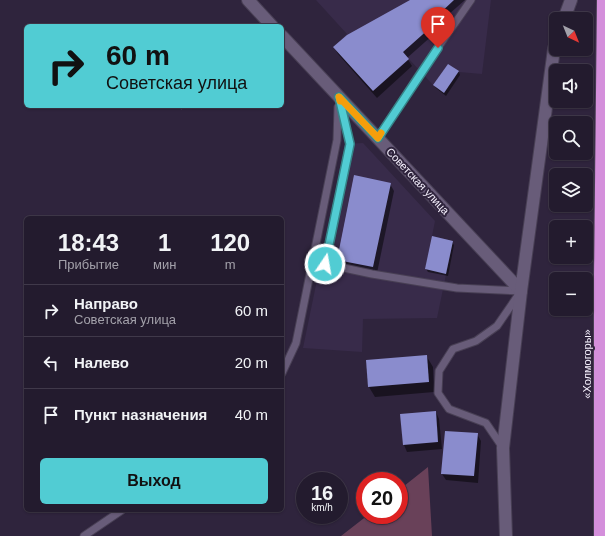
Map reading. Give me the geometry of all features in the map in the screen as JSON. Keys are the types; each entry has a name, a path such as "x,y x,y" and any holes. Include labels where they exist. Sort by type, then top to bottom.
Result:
{"highway":[{"name":"«Холмогоры»","path":"600,536 600,278 603,0"}],"street":[{"path":"249,0 270,24"},
{"path":"567,12 571,0"},
{"name":"Советская улица","path":"284,38 521,291"},
{"path":"506,536 503,448 521,291 553,56"}],"lane":[{"path":"378,138 421,72 471,0"},
{"path":"339,97 350,144 325,264 372,274 456,288 521,291"},
{"path":"284,369 296,343 337,140 339,97"},
{"path":"503,448 486,424 449,409 438,393 439,371 453,349 476,341 497,326 521,291"},
{"path":"84,536 119,512"}],"shaded area":[{"path":"316,0 491,0 482,74 459,72 444,93 433,85 409,59 373,91 333,47 347,34"},
{"path":"363,143 435,221 432,236 453,241 437,318 363,319 362,352 303,348 345,144"},
{"path":"428,467 432,536 341,536 356,524 408,524 408,483"}],"building":[{"path":"410,0 454,0 437,16 440,19 403,52 409,59 373,91 333,47 347,35"},
{"path":"448,64 459,71 444,93 433,85"},
{"path":"354,175 391,183 373,267 337,260"},
{"path":"432,236 453,241 446,274 425,269"},
{"path":"427,355 429,382 368,387 366,360"},
{"path":"436,411 438,442 403,445 400,414"},
{"path":"445,431 478,433 474,476 441,474"}],"slow traffic":[{"path":"340,101 339,97 378,138 381,133"}],"route":[{"path":"325,264 350,144 339,97 378,138 438,48"}]}
